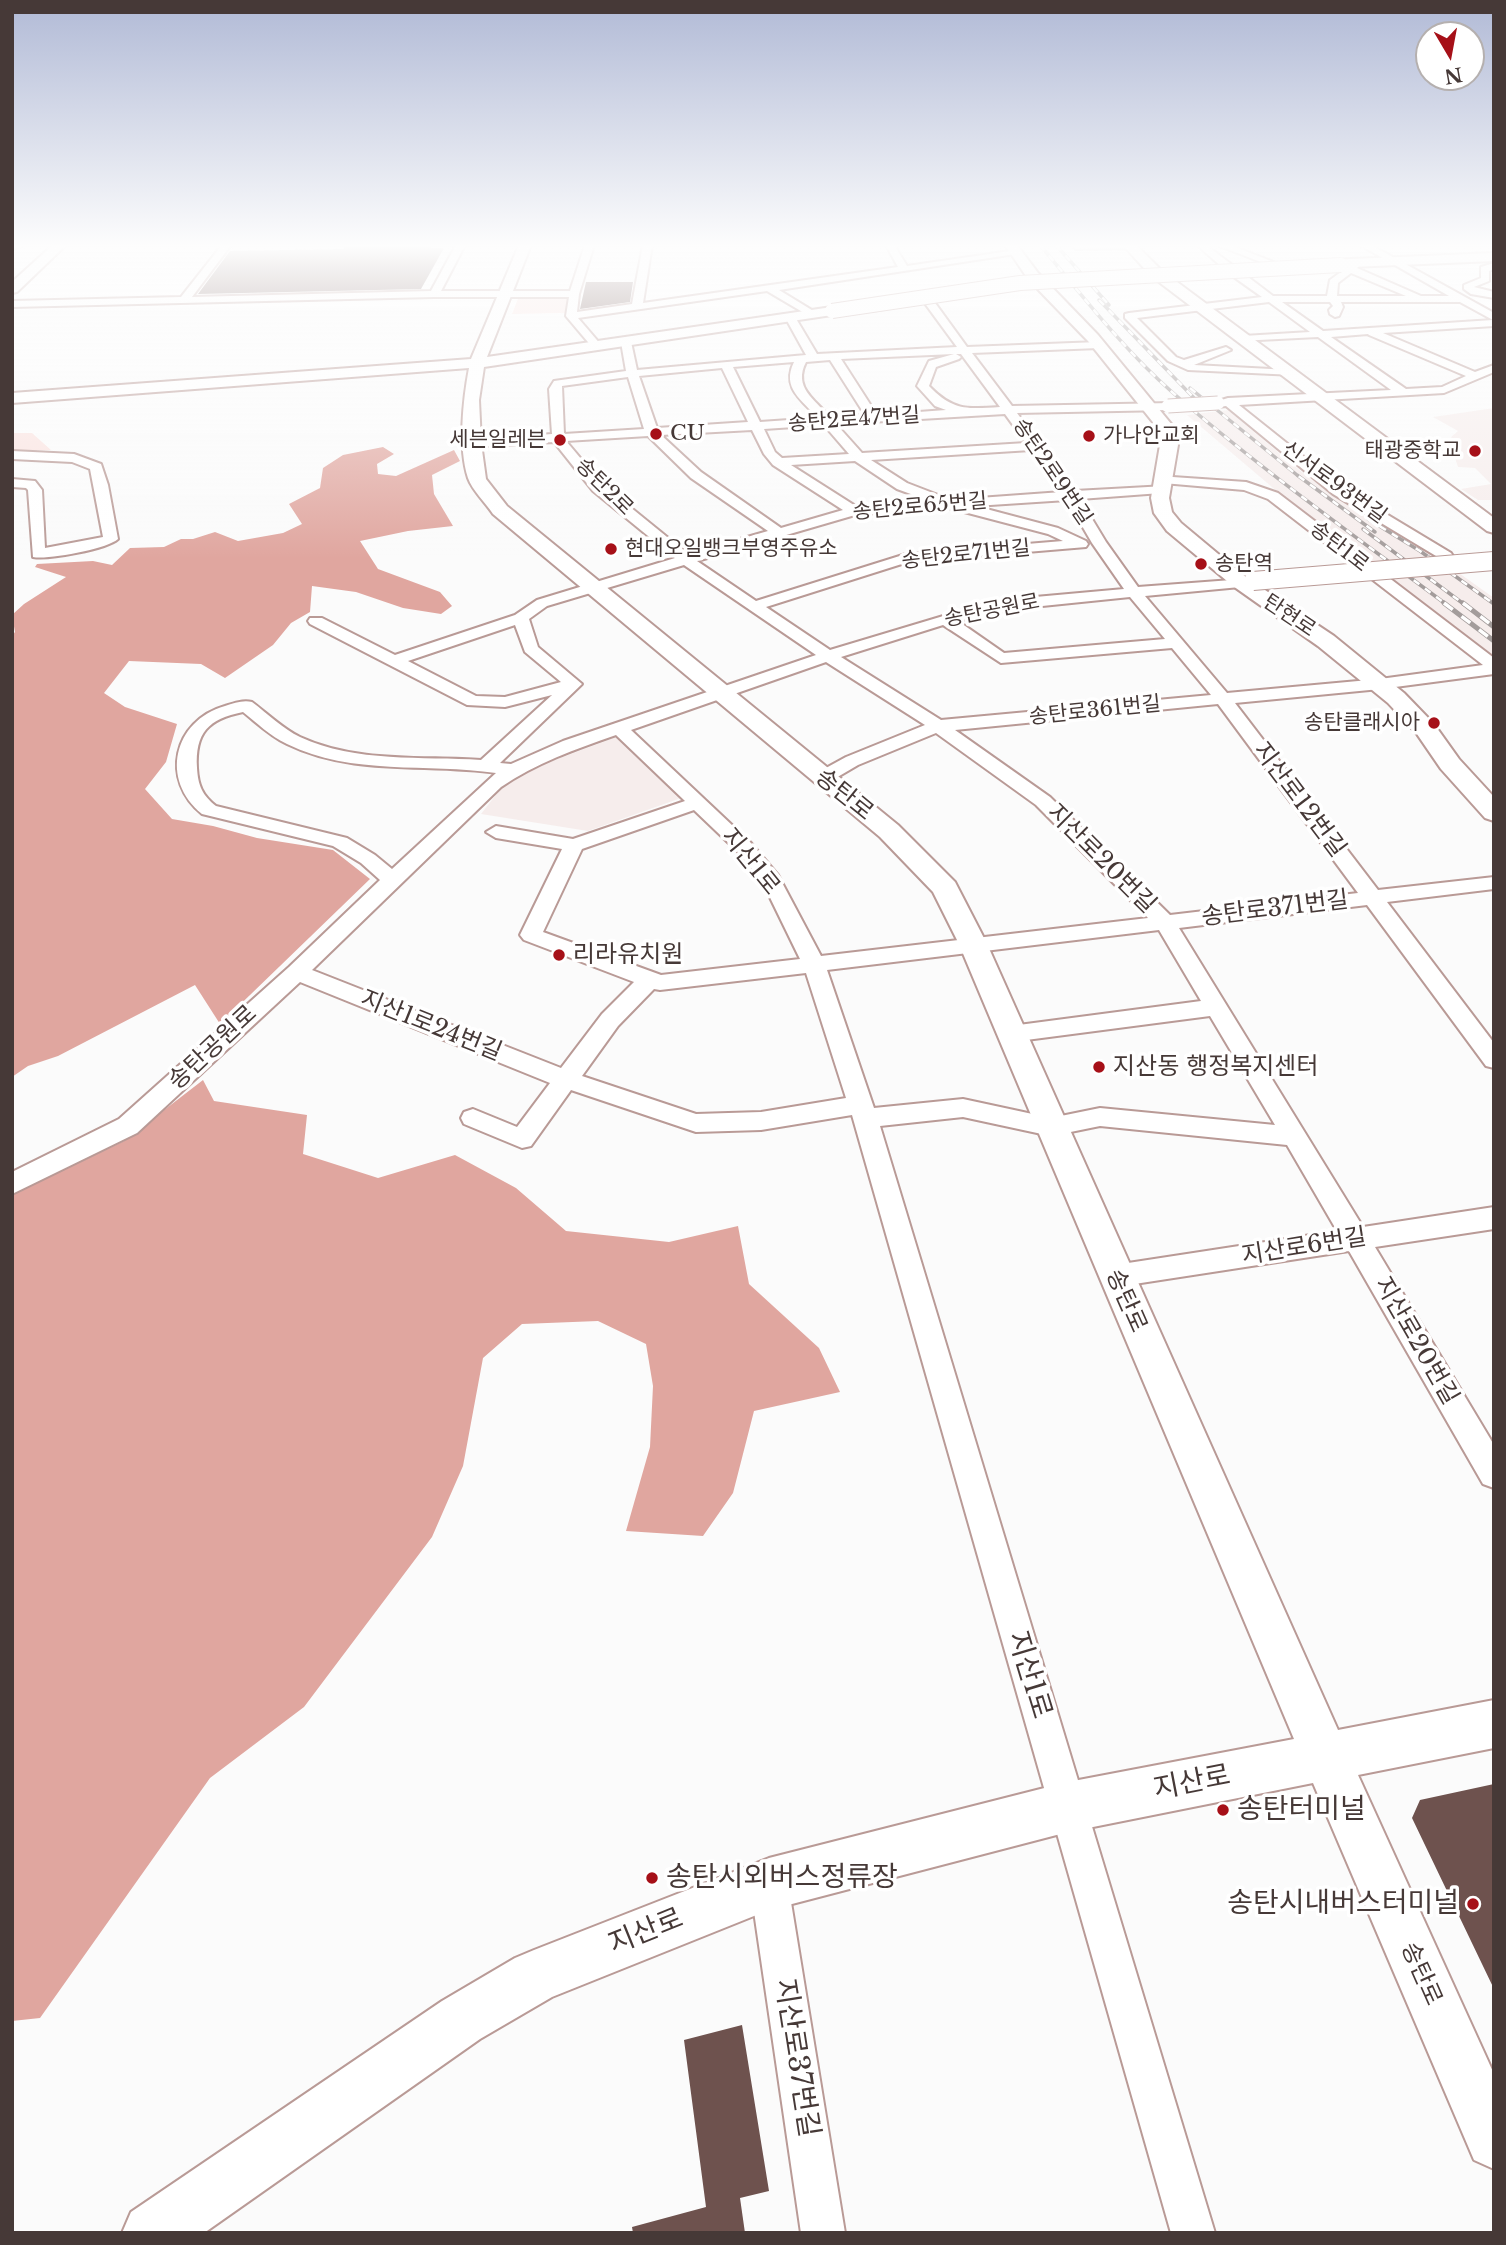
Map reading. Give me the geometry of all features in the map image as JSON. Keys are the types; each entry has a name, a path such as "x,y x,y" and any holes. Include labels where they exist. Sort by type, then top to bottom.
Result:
{"street":[{"path":"12,398 482,351 530,355 569,350"},
{"path":"628,350 652,433 696,475 780,533"},
{"path":"804,350 807,358 794,374 795,384 859,458 902,486 949,504 1053,531 1081,544"},
{"name":"송탄2로","path":"829,657 685,559 598,488 558,439 555,389 558,383 632,372 833,356 1010,350"},
{"name":"탄현로","path":"1104,350 1159,407 1169,445 1162,484 1163,513 1174,527 1380,684 1426,729 1450,764 1491,806"},
{"path":"1163,350 1172,359 1192,368 1290,373"},
{"path":"1182,364 1226,350"},
{"path":"1258,350 1494,527"},
{"path":"1343,350 1404,393"},
{"path":"1408,350 1475,376"},
{"name":"송탄로","path":"482,351 471,400 472,443 477,479 500,510 889,831 945,888 973,944 1115,1276 1494,2140"},
{"path":"962,413 939,403 923,386 926,370 931,364 968,352"},
{"name":"송탄2로9번길","path":"968,352 1071,495 1099,542 1134,592"},
{"path":"833,356 874,419"},
{"path":"726,364 759,426 770,454 778,463 854,511"},
{"name":"송탄2로47번길","path":"558,439 1010,410 1159,407 1444,390 1494,368"},
{"name":"신서로93번길","path":"1223,403 1338,491 1446,556"},
{"name":"송탄2로","path":"472,443 558,439"},
{"path":"778,463 1036,446"},
{"path":"12,454 74,458 96,467 103,484 105,514 111,539 102,544 38,554 35,490 30,484 12,483"},
{"path":"12,473 27,454"},
{"name":"송탄2로65번길","path":"685,559 854,511 1071,495 1162,484"},
{"name":"송탄1로","path":"1162,484 1246,486 1273,496 1494,667"},
{"name":"송탄2로71번길","path":"755,606 905,558 1099,542"},
{"path":"396,660 522,618 542,603 685,559"},
{"name":"송탄공원로","path":"12,1184 128,1126 297,972 469,805 513,770 569,745 944,619 1013,604 1494,561"},
{"name":"지산로12번길","path":"1134,592 1223,699 1494,1060"},
{"path":"522,618 531,649 573,684"},
{"path":"944,619 1001,658 1177,643"},
{"path":"316,621 473,701 505,702 573,684"},
{"name":"지산로20번길","path":"829,657 938,726 1043,801 1165,922 1494,1474"},
{"path":"1380,684 1494,667"},
{"path":"487,765 573,684"},
{"name":"송탄로361번길","path":"822,778 852,761 938,726 1380,684"},
{"path":"392,880 368,859 340,842 209,810 194,799 188,775 188,745 199,727 226,708 246,706 292,740 321,750 369,761 487,765 513,770"},
{"name":"지산1로","path":"619,729 744,847 771,879 814,965 862,1112 1193,2233"},
{"path":"496,832 574,845 697,803"},
{"path":"574,845 531,935 655,981 814,965 973,944"},
{"name":"송탄로371번길","path":"973,944 1494,883"},
{"name":"지산1로24번길","path":"297,972 564,1079 696,1123 761,1121 862,1112"},
{"path":"473,1118 523,1139 564,1079 610,1020 655,981"},
{"path":"1011,1034 1216,1007"},
{"path":"862,1112 963,1108 1051,1127 1100,1117 1294,1137"},
{"name":"지산로6번길","path":"1115,1276 1494,1218"},
{"name":"지산로","path":"152,2233 461,2020 534,1977 769,1884 1068,1807 1494,1724"},
{"name":"지산로37번길","path":"769,1884 823,2233"}],"shaded area":[{"path":"1494,408 1494,500 1478,500 1461,489 1491,484 1475,468 1458,467 1455,458 1461,452 1451,437 1458,431 1433,417"},
{"path":"1228,410 1303,473 1421,546 1494,598 1494,662 1305,515 1187,415"},
{"path":"12,433 32,433 51,450 12,451"},
{"path":"383,447 394,454 377,464 378,474 396,476 454,450 460,461 432,475 434,494 453,526 408,531 360,541 378,569 440,592 452,606 441,614 403,608 356,592 312,586 310,612 291,623 273,645 225,678 201,664 129,661 104,693 125,707 177,724 166,762 145,789 172,819 213,826 257,838 333,850 370,879 220,1024 195,985 58,1056 28,1066 12,1077 12,636 15,632 12,615 66,577 35,567 37,564 93,561 112,565 130,548 164,547 181,539 193,539 215,532 238,541 283,533 302,524 289,504 320,488 323,468 343,455"},
{"path":"619,736 681,798 588,831 481,814 502,787 528,770"},
{"path":"203,1080 214,1101 307,1115 303,1154 378,1178 455,1155 516,1188 566,1231 669,1242 738,1226 749,1284 819,1348 840,1392 754,1411 733,1493 703,1536 626,1531 650,1447 653,1386 646,1344 598,1321 522,1324 483,1358 463,1466 432,1537 304,1707 210,1778 40,2018 12,2021 12,1195 124,1141"}],"building":[{"name":"송탄시내버스터미널","path":"1494,1784 1494,1989 1412,1818 1420,1800"},
{"path":"742,2025 769,2191 740,2198 745,2233 633,2233 632,2227 706,2207 684,2040"}],"railway":[{"path":"1129,350 1172,392 1273,475 1447,605"},
{"path":"1147,350 1194,398"},
{"path":"1190,388 1297,475 1375,532"},
{"path":"1368,519 1420,551 1494,604"},
{"path":"1363,529 1465,605"},
{"path":"1444,603 1494,641"},
{"path":"1463,603 1494,627"}],"place":[{"name":"CU","path":"656,434"},
{"name":"가나안교회","path":"1089,436"},
{"name":"세븐일레븐","path":"560,440"},
{"name":"태광중학교","path":"1475,451"},
{"name":"현대오일뱅크부영주유소","path":"611,549"},
{"name":"송탄역","path":"1201,564"},
{"name":"송탄클래시아","path":"1434,723"},
{"name":"리라유치원","path":"559,955"},
{"name":"지산동 행정복지센터","path":"1099,1067"},
{"name":"송탄터미널","path":"1223,1810"},
{"name":"송탄시외버스정류장","path":"652,1878"},
{"name":"송탄시내버스터미널","path":"1473,1904"}]}
